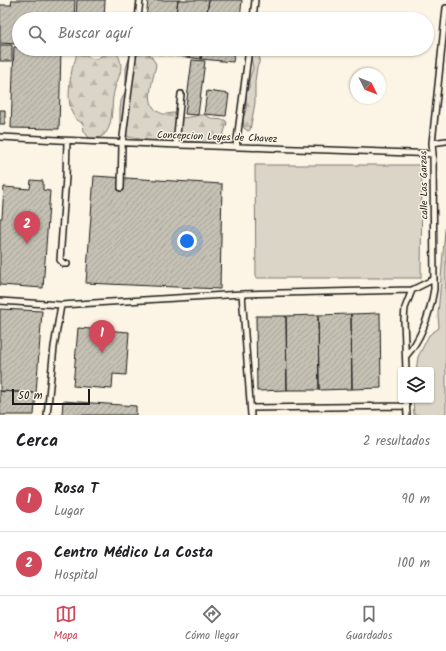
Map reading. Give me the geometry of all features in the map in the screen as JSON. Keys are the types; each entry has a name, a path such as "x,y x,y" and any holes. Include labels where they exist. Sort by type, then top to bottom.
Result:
{"lane":[{"path":"139,12 140,0"},
{"path":"254,12 255,0"},
{"name":"calle Las Garzas","path":"406,356 415,346 430,310 434,289 432,143 446,8"},
{"path":"121,188 122,143 133,56"},
{"path":"236,147 248,56"},
{"path":"176,145 181,94"},
{"name":"Concepcion Leyes de Chavez","path":"0,137 66,141 433,154"},
{"path":"66,141 66,177 60,260 61,262 67,264"},
{"path":"432,143 446,141"},
{"path":"0,301 61,305 242,294 412,290 434,279"},
{"path":"406,367 404,320 405,308 412,290"},
{"path":"242,294 252,408 251,415"},
{"path":"47,415 54,347 61,305"},
{"path":"252,408 406,403 406,415"}],"green space":[{"path":"76,56 87,56 92,59 118,56 121,68 114,90 110,125 103,136 89,138 84,131 83,123 77,120 70,108 69,92 72,67"},
{"path":"132,56 151,56 156,64 150,92 152,105 156,110 164,114 173,113 184,118 205,115 213,119 225,120 227,123 221,141 217,144 190,145 173,137 151,141 128,137 125,135 120,124 120,110 121,101 126,90 126,68 129,59"},
{"path":"260,56 255,82 255,103 250,130 248,131 244,128 243,119 246,109 246,93 249,87 249,80 253,68 251,57"},
{"path":"255,165 422,165 421,278 256,278"},
{"path":"446,218 446,415 414,415 413,403 434,403 434,367 416,367 418,357 429,335 439,328 438,314"}],"building":[{"path":"12,0 75,0 74,12 12,12 12,44 0,43 0,5 11,5"},
{"path":"77,0 105,0 104,12 76,12"},
{"path":"148,0 178,0 176,12 147,12"},
{"path":"178,0 209,0 207,12 176,12"},
{"path":"209,0 242,0 241,12 207,12"},
{"path":"0,45 12,45 12,61 0,61"},
{"path":"14,56 61,56 59,129 11,128"},
{"path":"178,56 201,56 201,59"},
{"path":"201,56 234,56 233,62 201,59"},
{"path":"192,60 205,61 198,115 185,114"},
{"path":"207,91 229,94 226,116 204,114"},
{"path":"0,110 5,110 5,124 0,124"},
{"path":"94,176 222,184 220,289 86,283"},
{"path":"31,180 43,181 43,190 50,191 43,288 0,285 0,218 2,218 4,187 30,189"},
{"path":"0,309 42,311 36,393 0,391"},
{"path":"380,313 381,388 352,389 351,314"},
{"path":"351,314 352,389 319,390 318,315"},
{"path":"318,315 319,390 287,390 286,316"},
{"path":"256,316 286,316 287,390 257,391"},
{"path":"78,328 129,332 126,375 113,374 112,389 73,386"},
{"path":"0,391 36,393 34,415 0,415"},
{"path":"63,401 136,406 136,415 62,415"}],"place":[{"name":"Centro Médico La Costa","path":"27,244"},
{"name":"Rosa T","path":"102,353"}]}
